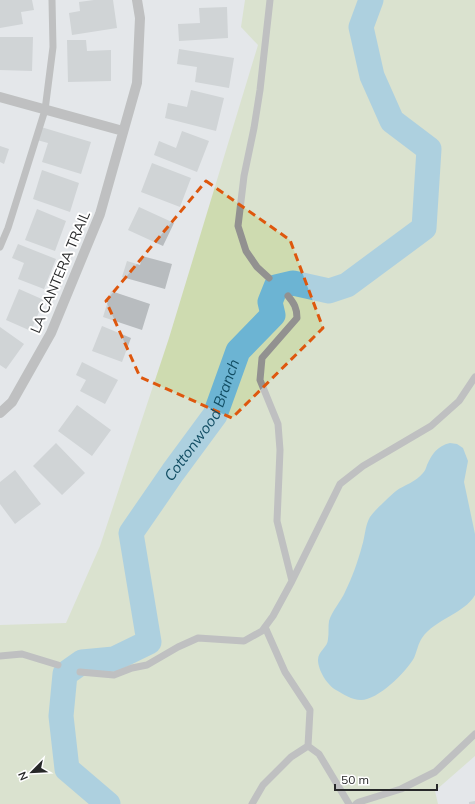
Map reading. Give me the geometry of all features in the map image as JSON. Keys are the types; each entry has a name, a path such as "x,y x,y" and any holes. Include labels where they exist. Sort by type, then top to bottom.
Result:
{"street":[{"name":"LA CANTERA TRAIL","path":"0,413 12,402 52,333 100,214 137,83 140,18 137,0"},
{"path":"0,97 123,131"}],"lane":[{"path":"0,247 8,228 45,110 53,47 52,0"},
{"path":"269,278 257,267 246,251 238,226 244,176 260,90 270,0"},
{"path":"288,296 294,303 297,311 297,318 262,358 260,380 278,424 280,450 276,521 292,581"},
{"path":"80,672 114,675 132,668 147,665 178,647 198,638 244,640 262,631 273,616 292,581 340,484 363,466 431,426 459,401 475,377"},
{"path":"265,627 285,672 310,710 308,746"},
{"path":"0,656 22,654 58,665"},
{"path":"356,804 401,789 435,772 475,734"},
{"path":"252,804 263,785 292,757 308,746"},
{"path":"308,746 319,754 349,804"}],"highlighted area":[{"path":"206,181 290,240 323,328 232,418 140,377 106,301"}],"green space":[{"path":"245,0 475,0 475,756 435,791 438,804 0,804 0,625 66,623 100,546 169,338 258,45 241,27"}],"water":[{"path":"450,443 457,444 463,448 468,461 464,482 475,534 475,595 464,607 428,631 422,638 410,664 391,684 368,699 358,700 351,698 329,685 321,673 318,664 318,657 328,642 330,617 343,595 352,575 370,517 378,507 396,491 420,476 438,448"}],"building":[{"path":"0,0 32,0 34,10 21,12 23,24 0,28"},
{"path":"113,0 117,28 72,35 69,13 80,11 79,2"},
{"path":"227,7 228,38 179,41 178,24 200,23 199,8"},
{"path":"0,37 33,37 32,71 0,70"},
{"path":"67,40 86,40 87,51 111,50 111,81 68,82"},
{"path":"179,49 234,58 229,88 195,82 197,67 177,64"},
{"path":"191,90 224,98 216,131 165,118 168,103 187,107"},
{"path":"41,127 91,142 81,174 42,162 48,143 37,140"},
{"path":"182,131 209,141 197,172 154,155 159,141 176,148"},
{"path":"0,146 9,149 4,164 0,162"},
{"path":"152,163 191,178 180,207 141,192"},
{"path":"42,170 79,183 70,212 33,199"},
{"path":"139,207 174,223 163,246 128,230"},
{"path":"37,209 66,221 55,251 25,240"},
{"path":"18,244 56,259 44,289 18,279 24,263 12,258"},
{"path":"142,256 172,264 165,289 122,277 127,261 140,265"},
{"path":"19,289 44,300 31,331 6,320"},
{"path":"111,291 150,304 142,330 103,317"},
{"path":"102,326 131,338 122,362 92,351"},
{"path":"0,327 24,344 6,369 0,365"},
{"path":"82,362 118,380 105,404 80,391 86,380 76,375"},
{"path":"77,405 111,430 92,456 58,431"},
{"path":"56,443 85,473 62,495 33,466"},
{"path":"15,470 41,504 15,524 0,504 0,482"},
{"path":"475,801 475,804 469,804 469,802"}],"waterway":[{"name":"Cottonwood Branch","path":"108,804 67,769 61,716 65,674 82,662 114,659 149,642 131,533 215,415 238,351 273,315 270,302 276,287 293,283 329,291 347,285 424,228 429,149 392,121 372,76 361,27 371,0"}]}
